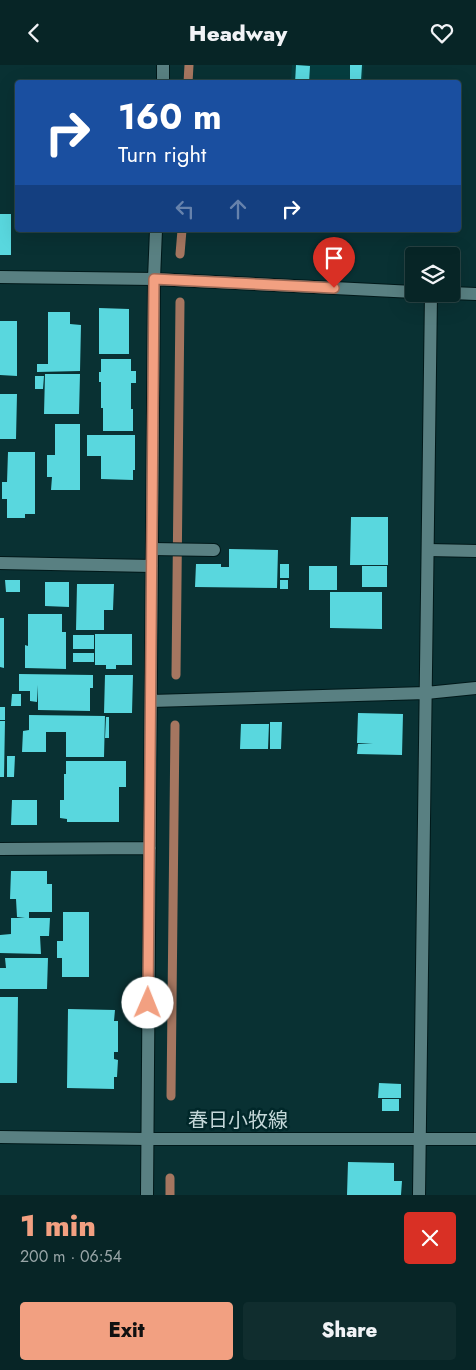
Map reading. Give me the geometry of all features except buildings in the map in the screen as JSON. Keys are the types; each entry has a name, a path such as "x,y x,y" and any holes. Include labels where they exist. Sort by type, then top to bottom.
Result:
{"street":[{"path":"162,80 163,65"},
{"path":"147,1195 152,566 157,549 154,279 156,232"},
{"path":"0,277 154,279 405,292"},
{"path":"460,294 476,295"},
{"path":"419,1195 431,302"},
{"path":"157,549 214,550"},
{"path":"428,551 476,551"},
{"path":"0,563 152,566"},
{"path":"151,701 426,693 476,688"},
{"path":"0,849 150,848"},
{"name":"春日小牧線","path":"0,1137 476,1139"}],"shaded area":[{"path":"292,65 364,65 363,80 291,80"}],"waterway":[{"path":"188,80 189,65"},
{"path":"180,254 182,232"},
{"path":"176,675 180,302"},
{"path":"171,1096 175,725"},
{"path":"170,1178 170,1195"}],"route":[{"path":"148,1003 154,279 334,288"}]}
